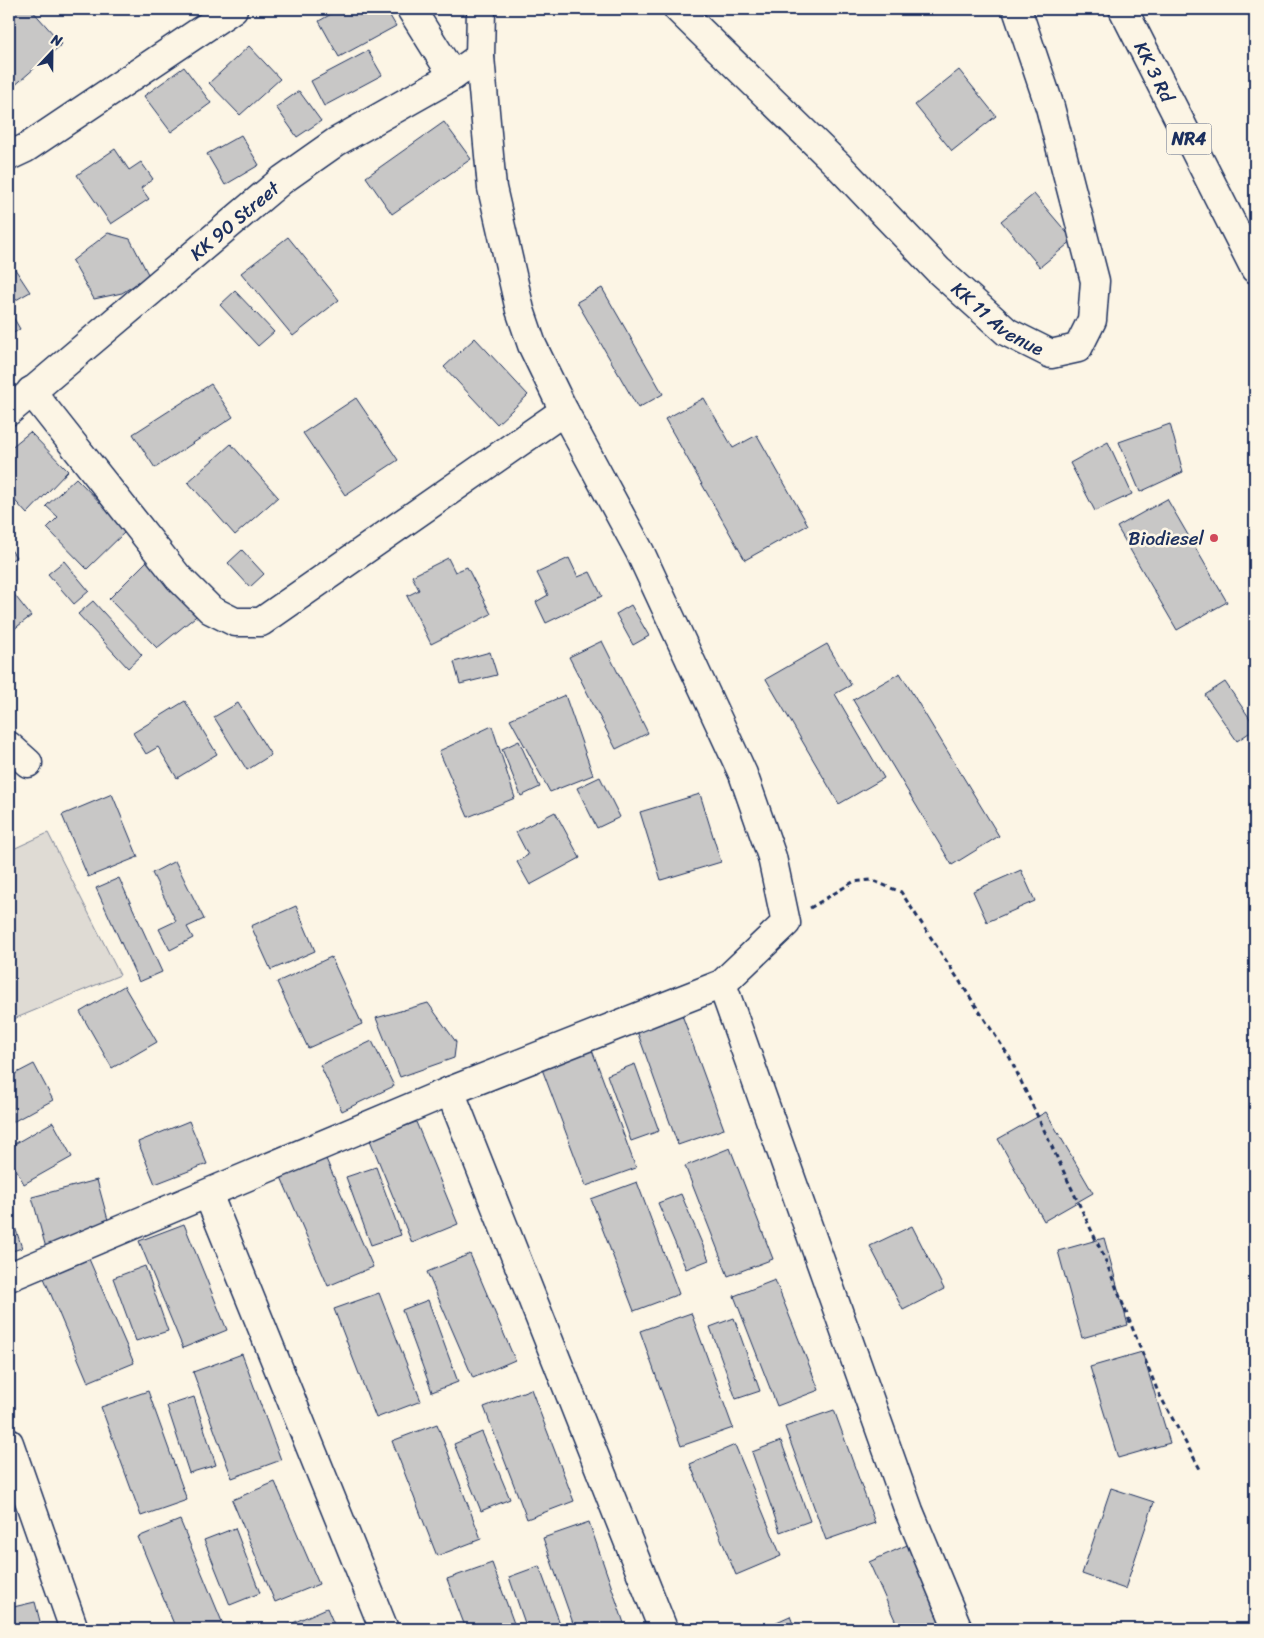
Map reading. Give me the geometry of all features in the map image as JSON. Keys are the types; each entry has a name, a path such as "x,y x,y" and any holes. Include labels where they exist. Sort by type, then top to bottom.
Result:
{"main road":[{"path":"9,156 26,148 234,9"},
{"path":"411,9 453,76"},
{"path":"9,1277 450,1091 722,984 786,923 772,857 743,774 640,552 564,411 532,345 520,310 492,188 480,56 481,9"},
{"name":"KK 11 Avenue","path":"678,9 837,164 938,270 1007,332 1051,354 1078,348 1092,320 1096,281 1050,107 1018,9"},
{"name":"KK 3 Rd","path":"1123,9 1255,268"},
{"name":"KK 90 Street","path":"9,411 282,180 336,142 453,76 480,56"},
{"path":"31,391 178,577 212,610 235,622 261,622 564,411"},
{"path":"722,984 909,1511 958,1629"},
{"path":"450,1091 663,1629"},
{"path":"208,1194 384,1629"},
{"path":"9,1443 74,1629"}],"path":[{"path":"786,923 853,882 871,880 901,892 1010,1058 1104,1257 1158,1392 1200,1469"}],"shaded area":[{"path":"48,833 120,975 9,1021 9,851"}],"building":[{"path":"9,9 31,9 62,44 12,88 9,85"},
{"path":"340,9 386,9 396,26 339,57 319,21"},
{"path":"249,46 280,79 240,115 209,83"},
{"path":"368,51 382,75 324,106 311,81"},
{"path":"184,67 211,103 171,132 144,96"},
{"path":"959,70 996,116 952,151 915,105"},
{"path":"299,91 321,121 297,137 276,107"},
{"path":"444,122 471,159 392,214 366,177"},
{"path":"241,135 259,165 225,185 207,154"},
{"path":"115,149 129,170 141,162 153,179 141,188 149,199 111,224 77,175"},
{"path":"1034,194 1073,240 1040,267 1001,221"},
{"path":"108,233 130,239 149,276 122,293 94,299 72,261"},
{"path":"288,237 339,300 293,336 241,273"},
{"path":"11,263 30,292 9,304 9,264"},
{"path":"602,288 663,394 638,408 577,302"},
{"path":"235,291 274,332 258,346 220,305"},
{"path":"9,310 20,329 9,336"},
{"path":"475,338 528,395 497,424 444,367"},
{"path":"211,384 233,417 155,468 133,434"},
{"path":"356,398 398,460 345,495 303,433"},
{"path":"704,398 733,448 757,435 808,525 745,560 665,419"},
{"path":"1170,424 1183,472 1140,492 1119,442"},
{"path":"30,432 68,471 27,514 9,494 9,449"},
{"path":"1108,442 1132,494 1095,511 1070,463"},
{"path":"231,444 278,497 235,535 188,482"},
{"path":"76,478 127,530 87,569 47,528 58,517 46,506"},
{"path":"1167,499 1227,602 1177,630 1117,527"},
{"path":"9,547 16,557 9,562"},
{"path":"242,550 264,574 250,587 228,563"},
{"path":"157,551 200,613 157,648 109,599"},
{"path":"448,558 455,572 467,567 491,614 431,644 407,596 419,590 412,576"},
{"path":"569,558 578,577 590,572 602,596 546,623 536,602 548,595 537,573"},
{"path":"64,561 89,591 74,604 48,574"},
{"path":"9,588 31,616 9,633"},
{"path":"93,601 142,655 128,668 78,614"},
{"path":"631,605 649,636 633,645 616,614"},
{"path":"602,641 648,733 616,749 569,657"},
{"path":"827,644 851,685 835,694 884,778 839,804 766,679"},
{"path":"490,652 497,675 460,684 454,662"},
{"path":"900,673 999,836 952,865 853,700"},
{"path":"1225,682 1255,726 1255,729 1237,741 1205,695"},
{"path":"565,695 593,775 550,792 510,719"},
{"path":"185,701 217,754 177,778 158,747 146,754 133,733"},
{"path":"238,703 271,755 247,770 214,717"},
{"path":"492,726 515,798 468,817 439,751"},
{"path":"519,741 540,787 521,796 502,749"},
{"path":"600,777 620,817 597,828 577,788"},
{"path":"112,794 138,857 88,877 62,815"},
{"path":"700,794 721,862 661,880 640,812"},
{"path":"555,812 580,858 530,885 517,862 528,855 516,832"},
{"path":"175,861 204,919 187,927 193,938 170,950 159,929 176,921 152,873"},
{"path":"1021,870 1035,901 987,922 973,891"},
{"path":"119,878 162,972 139,982 96,888"},
{"path":"296,906 315,951 271,970 251,926"},
{"path":"331,957 362,1024 308,1048 277,982"},
{"path":"124,986 157,1042 112,1068 80,1012"},
{"path":"428,1003 456,1042 454,1058 400,1077 376,1018"},
{"path":"682,1015 724,1129 678,1145 637,1031"},
{"path":"372,1041 394,1086 342,1111 320,1065"},
{"path":"592,1050 636,1168 586,1186 542,1069"},
{"path":"34,1064 53,1100 9,1124 9,1077"},
{"path":"635,1064 659,1131 631,1141 607,1075"},
{"path":"1046,1112 1093,1193 1044,1221 998,1139"},
{"path":"189,1121 207,1164 155,1184 138,1142"},
{"path":"53,1122 72,1157 24,1184 9,1156 9,1147"},
{"path":"416,1122 458,1224 412,1243 370,1140"},
{"path":"730,1148 773,1259 728,1276 685,1166"},
{"path":"326,1159 373,1267 328,1286 281,1177"},
{"path":"376,1167 401,1235 371,1245 346,1177"},
{"path":"97,1180 111,1231 46,1248 32,1197"},
{"path":"637,1182 679,1294 634,1311 591,1199"},
{"path":"681,1194 709,1260 686,1269 658,1203"},
{"path":"9,1209 22,1248 9,1252"},
{"path":"184,1224 227,1330 183,1348 139,1241"},
{"path":"912,1226 944,1289 903,1310 870,1246"},
{"path":"1104,1238 1128,1325 1082,1338 1058,1251"},
{"path":"470,1254 515,1360 473,1378 427,1272"},
{"path":"89,1259 134,1363 88,1382 44,1278"},
{"path":"145,1266 168,1331 136,1341 113,1278"},
{"path":"775,1280 819,1390 777,1406 734,1296"},
{"path":"379,1293 421,1401 376,1418 334,1309"},
{"path":"428,1300 458,1382 432,1392 402,1310"},
{"path":"691,1313 733,1428 681,1446 640,1331"},
{"path":"734,1318 760,1391 736,1399 710,1327"},
{"path":"1142,1352 1170,1443 1118,1458 1090,1367"},
{"path":"242,1354 281,1460 232,1478 193,1372"},
{"path":"531,1389 574,1501 527,1519 484,1407"},
{"path":"148,1391 187,1500 141,1516 101,1407"},
{"path":"194,1397 216,1465 189,1473 167,1406"},
{"path":"834,1410 875,1523 826,1540 785,1427"},
{"path":"437,1424 481,1539 437,1556 392,1441"},
{"path":"482,1432 510,1499 481,1511 454,1444"},
{"path":"781,1441 810,1521 780,1532 752,1452"},
{"path":"735,1445 781,1556 736,1575 690,1464"},
{"path":"275,1482 319,1584 275,1602 232,1500"},
{"path":"1111,1488 1154,1502 1125,1589 1082,1574"},
{"path":"180,1520 225,1629 176,1629 138,1537"},
{"path":"589,1522 626,1629 575,1629 543,1538"},
{"path":"235,1528 260,1593 230,1605 204,1540"},
{"path":"914,1542 954,1629 899,1629 869,1562"},
{"path":"492,1563 516,1629 466,1629 447,1579"},
{"path":"539,1566 562,1629 527,1629 509,1577"},
{"path":"35,1602 42,1629 9,1629 9,1608"},
{"path":"327,1608 336,1629 288,1629 286,1626"},
{"path":"790,1616 795,1629 761,1629"}],"place":[{"name":"Biodiesel","path":"1214,538"}]}
